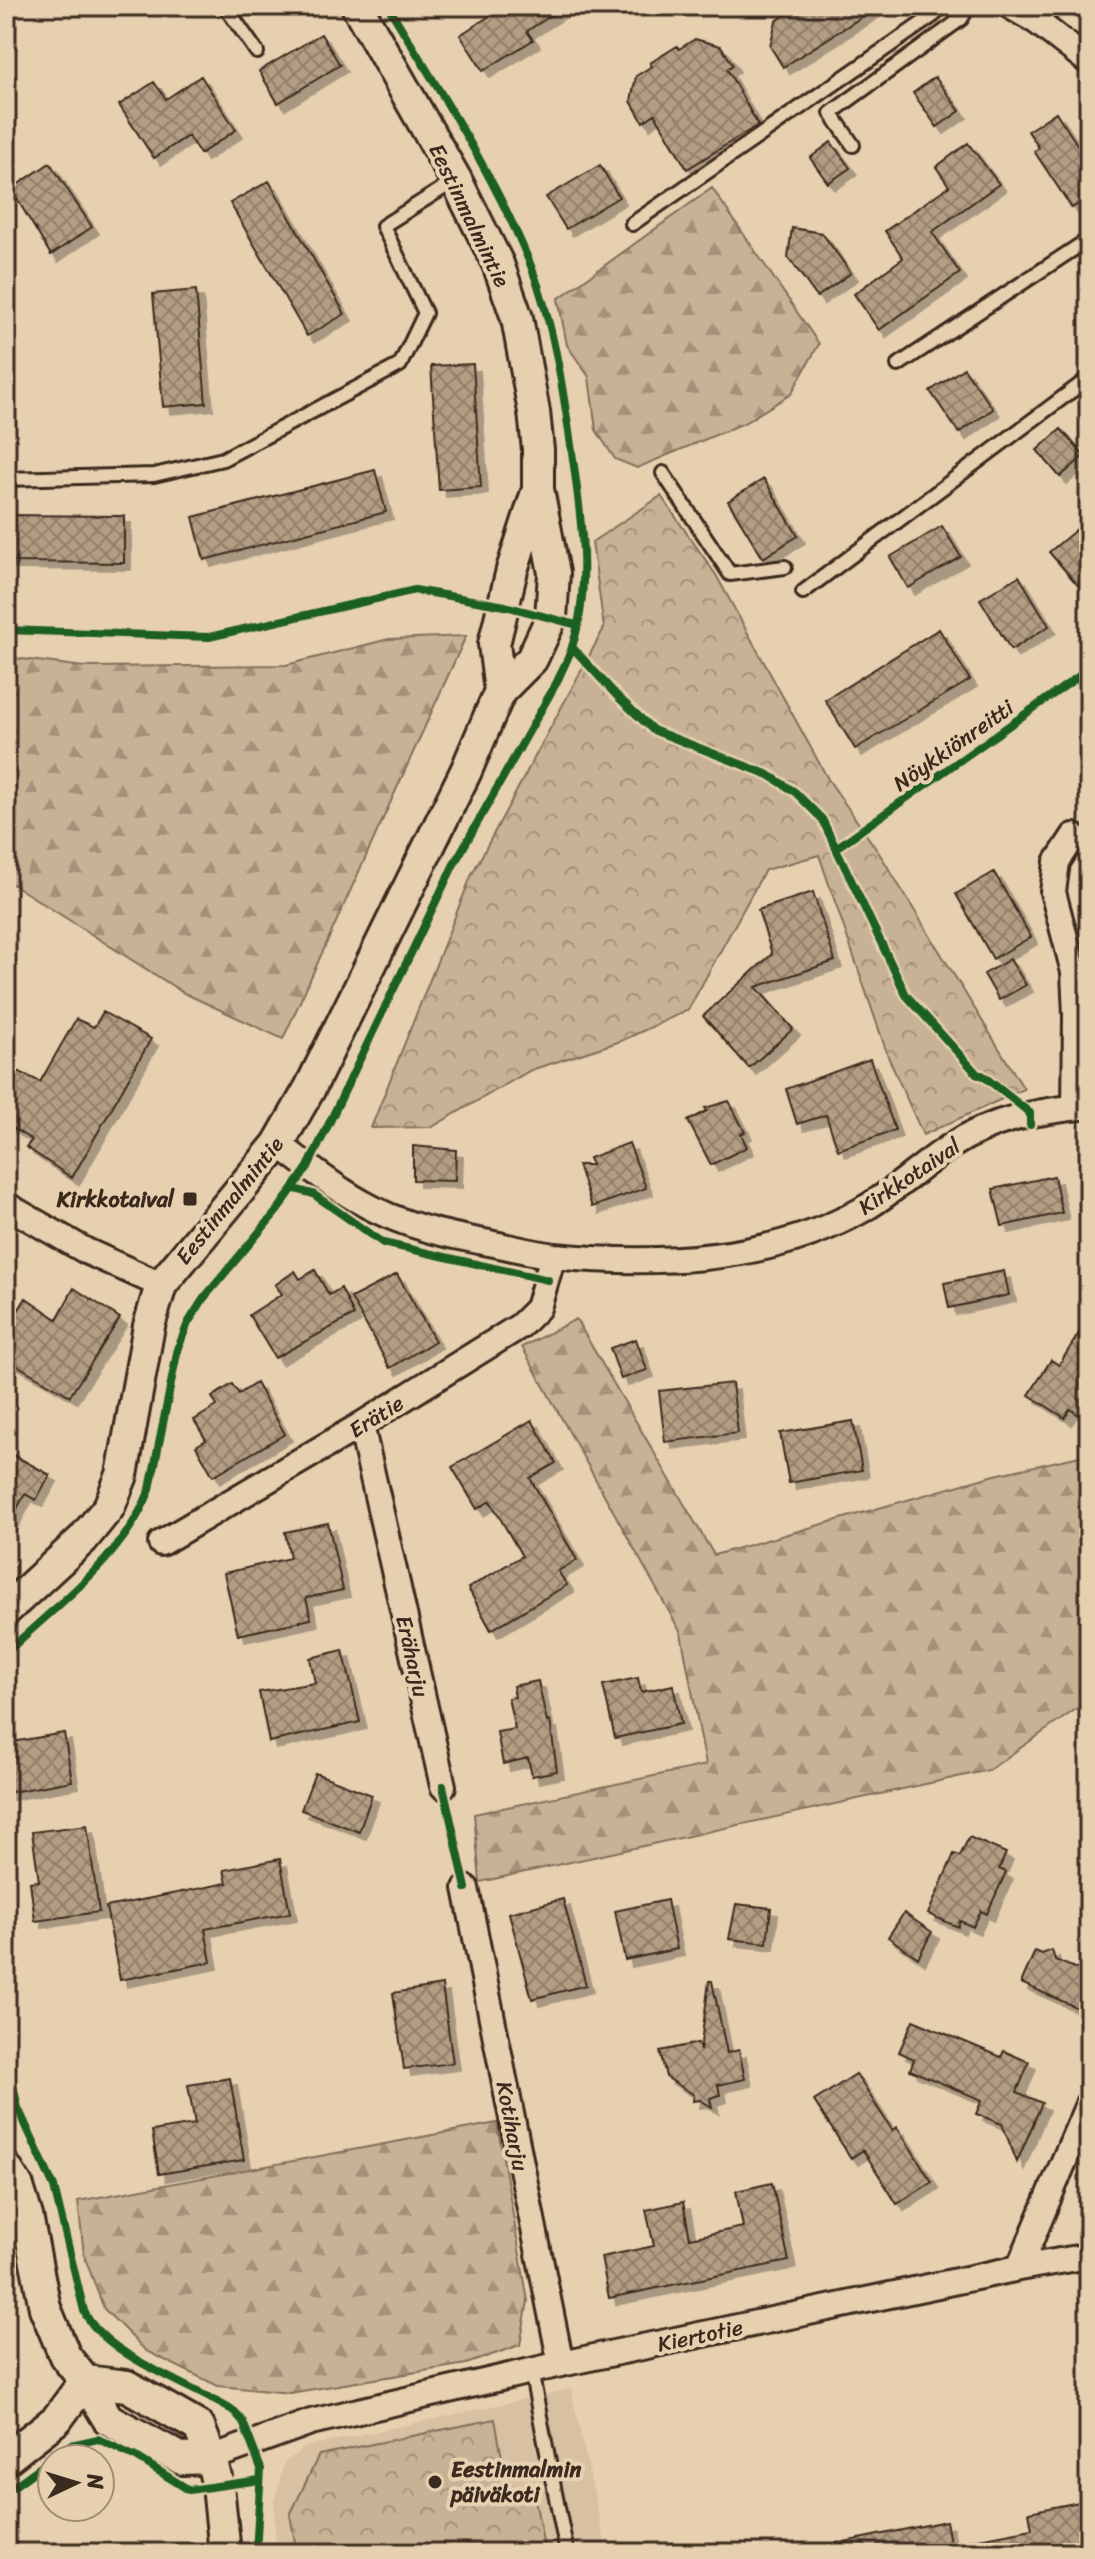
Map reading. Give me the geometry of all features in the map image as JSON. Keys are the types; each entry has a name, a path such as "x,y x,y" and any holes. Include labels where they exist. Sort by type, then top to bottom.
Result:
{"street":[{"name":"Eestinmalmintie","path":"6,1610 83,1539 109,1507 122,1475 149,1326 161,1285 278,1144 331,1047 466,771 500,691 532,659 551,618 554,573 538,489 534,412 517,318 498,264 456,180 357,6"},
{"path":"1010,6 1036,21 1089,62"},
{"name":"Eestinmalmintie","path":"500,691 494,644 512,570 538,489"},
{"path":"1074,836 1057,862 1053,892 1074,972 1082,1106"},
{"name":"Kirkkotaival","path":"278,1144 345,1193 423,1230 553,1256 666,1261 736,1252 783,1242 823,1228 862,1211 908,1181 950,1146 987,1126 1030,1113 1082,1106"},
{"path":"6,1205 86,1251 161,1285"},
{"name":"Erätie","path":"161,1543 361,1425 520,1326 538,1308 553,1256"},
{"name":"Eräharju","path":"361,1425 443,1786"},
{"name":"Kotiharju","path":"466,1888 561,2364"},
{"path":"1019,2268 1089,2102"},
{"path":"6,2168 18,2187 27,2216 45,2308 65,2356 85,2381 108,2419 182,2459 211,2458 218,2486 225,2553"},
{"name":"Kiertotie","path":"211,2458 311,2422 561,2364 1089,2256"},
{"path":"6,2459 57,2419 85,2381"}],"lane":[{"path":"225,6 257,52"},
{"path":"632,224 934,15 941,6"},
{"path":"853,145 831,113 961,19 969,6"},
{"path":"1036,21 1060,6"},
{"path":"6,479 154,475 223,459 400,365 425,313 383,226 456,180"},
{"path":"898,365 1089,239"},
{"path":"803,592 1089,378"},
{"path":"663,473 730,574 785,567"},
{"path":"531,2371 567,2553"}],"shaded area":[{"name":"Eestinmalmin päiväkoti","path":"571,2389 607,2553 276,2553 274,2502 284,2463 305,2447"}],"green space":[{"path":"712,188 819,344 791,394 744,423 637,468 615,459 596,430 589,377 567,345 558,299"},
{"path":"661,496 716,575 828,779 881,856 1024,1089 923,1135 889,1059 819,855 765,870 688,1010 621,1041 531,1070 432,1127 371,1128 472,874 604,628 592,542"},
{"path":"466,636 283,1039 184,993 6,880 6,657 84,667 286,665 389,639"},
{"path":"576,1319 714,1555 995,1475 1089,1454 1089,1700 989,1770 480,1882 474,1814 706,1765 681,1633 522,1347"},
{"path":"497,2123 528,2301 520,2345 466,2364 290,2393 218,2386 146,2351 104,2309 84,2255 78,2201"},
{"name":"Eestinmalmin päiväkoti","path":"495,2419 510,2503 535,2499 545,2553 297,2553 290,2515 319,2455"}],"building":[{"path":"485,6 566,6 527,31 533,40 483,71 460,35 491,15"},
{"path":"800,6 879,6 783,67 770,46 776,21"},
{"path":"321,34 340,65 278,103 259,71"},
{"path":"695,39 721,46 733,65 727,69 758,125 687,169 655,114 643,122 631,101 636,76 677,46 679,49"},
{"path":"201,76 236,130 200,154 188,136 154,158 119,105 154,82 166,99"},
{"path":"935,77 960,111 937,127 913,93"},
{"path":"1056,112 1089,163 1089,197 1072,208 1034,151 1039,148 1028,131"},
{"path":"831,142 850,168 828,183 810,158"},
{"path":"968,143 999,184 932,232 960,273 879,330 854,294 903,258 885,231 949,186 936,167"},
{"path":"50,163 92,227 51,255 11,189"},
{"path":"600,165 619,197 566,229 546,197"},
{"path":"269,181 345,314 307,336 230,203"},
{"path":"792,228 822,233 851,273 817,297 788,257"},
{"path":"196,290 206,403 163,407 153,294"},
{"path":"473,364 481,487 439,490 431,366"},
{"path":"964,368 993,409 959,433 930,391"},
{"path":"1061,429 1084,456 1060,477 1037,450"},
{"path":"375,470 386,512 204,560 193,517"},
{"path":"764,479 798,536 763,558 728,501"},
{"path":"6,515 124,516 124,563 6,562"},
{"path":"1089,519 1089,598 1049,552"},
{"path":"942,526 961,557 908,588 890,557"},
{"path":"1019,576 1049,626 1011,650 980,599"},
{"path":"939,629 970,680 855,749 825,700"},
{"path":"994,872 1031,937 993,959 956,894"},
{"path":"813,892 835,961 756,987 793,1029 749,1068 703,1016 772,954 758,910"},
{"path":"1010,959 1026,985 999,1000 984,974"},
{"path":"103,1012 151,1039 72,1178 26,1147 32,1140 6,1124 6,1065 40,1082 76,1019 94,1027"},
{"path":"870,1059 895,1130 838,1150 826,1115 797,1124 786,1089"},
{"path":"729,1101 745,1132 741,1134 747,1147 711,1165 688,1121 707,1111 705,1108"},
{"path":"629,1143 646,1188 592,1207 578,1165 592,1165 589,1158"},
{"path":"413,1146 456,1150 455,1181 413,1180"},
{"path":"1054,1176 1062,1213 1002,1226 993,1189"},
{"path":"315,1270 329,1295 341,1288 354,1315 275,1358 249,1315 282,1294 275,1285 295,1271 300,1279"},
{"path":"1004,1271 1009,1295 949,1308 944,1283"},
{"path":"397,1274 435,1341 390,1368 351,1298"},
{"path":"74,1288 120,1318 70,1396 6,1359 6,1330 26,1298 57,1319"},
{"path":"1089,1317 1089,1401 1080,1416 1070,1409 1065,1418 1029,1395 1051,1360 1059,1365"},
{"path":"636,1339 647,1370 621,1379 610,1348"},
{"path":"256,1383 285,1434 213,1476 196,1446 206,1440 194,1420 217,1406 212,1397 232,1384 239,1394"},
{"path":"732,1383 738,1433 665,1442 659,1391"},
{"path":"532,1420 556,1463 530,1478 577,1560 558,1571 567,1585 491,1630 468,1588 522,1556 490,1501 477,1509 452,1467"},
{"path":"853,1421 862,1470 789,1483 780,1433"},
{"path":"6,1451 50,1475 36,1500 25,1494 6,1529"},
{"path":"328,1523 343,1590 306,1598 311,1619 238,1635 224,1573 290,1558 285,1532"},
{"path":"343,1650 360,1722 269,1742 259,1692 315,1683 310,1658"},
{"path":"638,1678 641,1692 673,1685 681,1724 615,1738 603,1685"},
{"path":"538,1681 547,1722 550,1721 557,1771 532,1776 528,1758 503,1764 497,1732 515,1729 508,1698 515,1697 513,1686"},
{"path":"64,1733 72,1781 6,1793 6,1743"},
{"path":"315,1773 372,1795 359,1832 301,1810"},
{"path":"87,1825 99,1912 35,1921 30,1882 39,1881 32,1832"},
{"path":"969,1837 1006,1853 999,1869 1006,1872 987,1914 981,1911 973,1927 960,1921 958,1927 928,1914 954,1854 960,1856"},
{"path":"280,1859 290,1913 205,1929 211,1962 120,1980 106,1907 227,1883 224,1870"},
{"path":"563,1899 586,1985 532,1999 509,1913"},
{"path":"667,1900 677,1949 625,1960 615,1911"},
{"path":"736,1904 771,1908 767,1943 729,1939"},
{"path":"904,1913 932,1932 918,1958 888,1937"},
{"path":"1052,1950 1055,1960 1089,1974 1089,1993 1082,2010 1021,1983 1035,1951 1042,1954"},
{"path":"709,1981 712,1981 727,2053 739,2050 745,2079 718,2085 720,2095 710,2098 712,2107 700,2100 693,2101 694,2095 666,2077 660,2051 698,2043 700,2051"},
{"path":"442,1985 453,2063 404,2069 393,1993"},
{"path":"913,2020 1001,2057 1004,2051 1029,2062 1017,2092 1042,2103 1017,2162 1002,2124 976,2114 982,2100 910,2070 914,2059 899,2052"},
{"path":"856,2074 892,2130 897,2127 932,2182 897,2204 863,2150 851,2158 814,2101"},
{"path":"230,2078 244,2160 159,2174 152,2131 195,2124 188,2085"},
{"path":"772,2183 789,2261 609,2298 601,2257 654,2246 646,2210 683,2202 690,2238 743,2227 736,2191"},
{"path":"1089,2500 1089,2553 969,2553 968,2541 1032,2529 1029,2512"},
{"path":"946,2521 952,2553 845,2553 844,2542"}],"cycle path":[{"path":"6,1653 107,1558 138,1514 150,1489 178,1348 188,1323 204,1298 277,1211 308,1167 453,866 558,680 578,625 583,580 580,511 558,364 540,290 516,232 483,166 388,6"},
{"path":"6,630 209,637 415,590 505,606 577,625"},
{"path":"572,647 653,730 769,775 795,792 822,819 906,995 978,1075 1030,1113 1030,1125"},
{"name":"Nöykkiönreitti","path":"836,848 1089,669"},
{"path":"295,1189 313,1194 383,1243 548,1280"},
{"path":"443,1786 466,1888"},
{"path":"6,2055 18,2108 54,2187 84,2311 94,2327 129,2355 218,2402 235,2412 243,2422 261,2469 256,2553"},
{"path":"6,2492 71,2445 98,2439 138,2458 189,2490 260,2480"}],"place":[{"name":"Kirkkotaival","path":"190,1199"},
{"name":"Eestinmalmin päiväkoti","path":"435,2482"}]}
